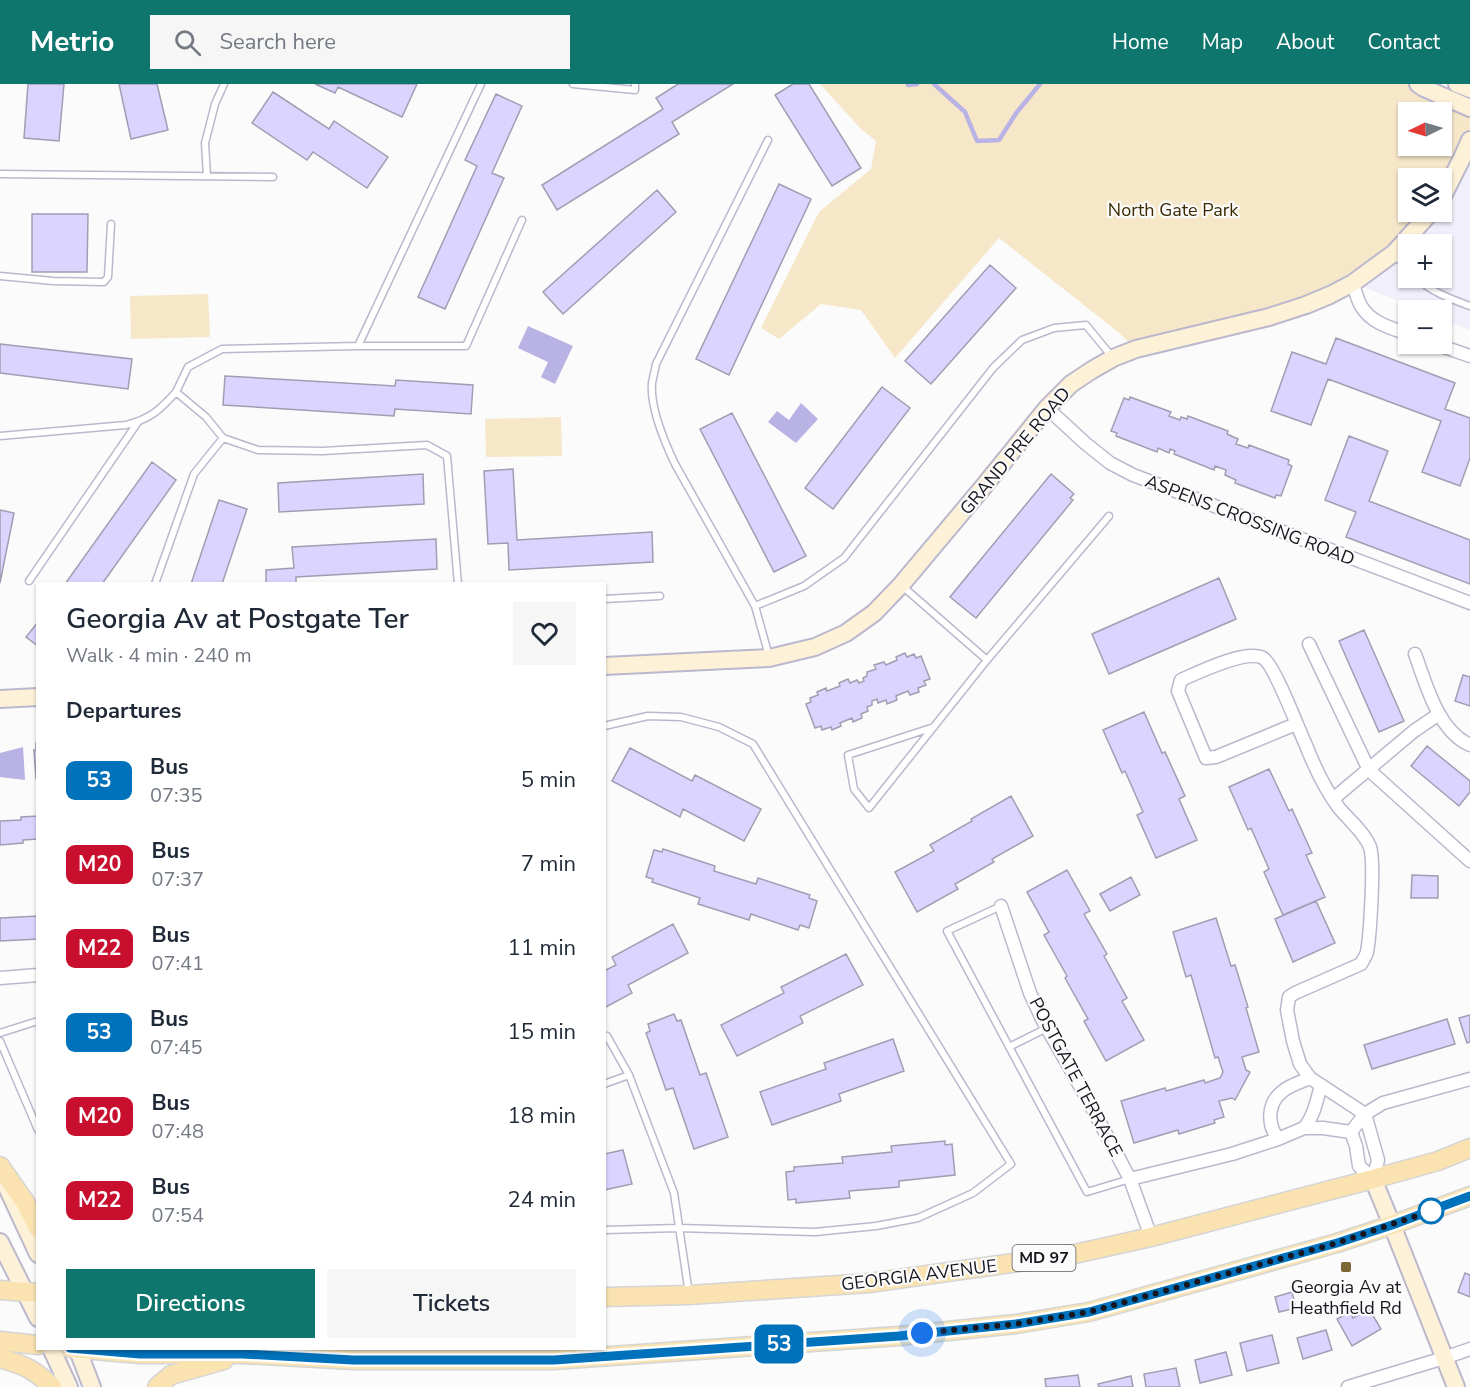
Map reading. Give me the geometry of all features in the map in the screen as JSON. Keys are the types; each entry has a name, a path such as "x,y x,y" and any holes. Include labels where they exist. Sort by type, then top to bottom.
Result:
{"main road":[{"name":"GEORGIA AVENUE","path":"606,1298 869,1283 1070,1255 1151,1237 1373,1179 1438,1161 1470,1148"},
{"path":"0,1166 25,1202 36,1224"},
{"path":"87,1350 140,1354 243,1354 353,1360 554,1360 899,1336 1016,1324 1089,1312 1337,1243 1470,1196"},
{"path":"0,1290 32,1293"},
{"path":"0,1341 36,1345"},
{"path":"157,1387 171,1375 243,1354"},
{"path":"0,1358 24,1365 41,1376 52,1387"}],"street":[{"path":"1418,84 1470,108"},
{"path":"1457,84 1470,89"},
{"path":"1452,178 1470,140"},
{"name":"GRAND PRE ROAD","path":"606,666 769,658 815,647 846,633 874,613 901,585 1047,408 1071,384 1113,358 1136,349 1287,311 1330,295 1353,283 1394,253 1422,222"},
{"path":"1353,283 1365,312 1381,325 1398,331"},
{"path":"1452,350 1470,356"},
{"name":"ASPENS CROSSING ROAD","path":"1047,408 1110,463 1133,475 1470,603"},
{"path":"1309,644 1369,770 1470,861"},
{"path":"1415,654 1438,714 1461,741 1470,745"},
{"path":"1296,724 1216,758 1206,758 1178,691 1180,680 1231,659 1248,655 1262,657 1268,662 1326,789 1370,848 1372,859 1369,930 1366,954 1361,964 1295,993 1289,997 1287,1010 1300,1064 1315,1081 1365,1114 1378,1160 1373,1179"},
{"path":"0,699 36,697"},
{"path":"1332,799 1438,714"},
{"name":"POSTGATE TERRACE","path":"1000,906 1030,993 1130,1179 1151,1237"},
{"path":"0,978 36,975"},
{"path":"1456,1387 1373,1179 1359,1166 1351,1132 1365,1114 1383,1103 1470,1078"},
{"path":"1304,1128 1313,1113 1315,1081"},
{"path":"1278,1139 1270,1123 1270,1111 1277,1096 1284,1089 1315,1081"},
{"name":"POSTGATE TERRACE","path":"1130,1179 1232,1154 1304,1128 1351,1132"},
{"path":"0,1172 36,1250"},
{"path":"0,1242 32,1293 36,1310"},
{"path":"1348,1387 1470,1349"},
{"path":"52,1350 69,1387"},
{"path":"74,1350 92,1387"}],"lane":[{"path":"207,177 206,143 215,104 224,84"},
{"path":"358,346 481,84"},
{"path":"573,84 635,90 636,84"},
{"path":"768,140 656,364 652,384 653,403 665,443 755,606 769,658"},
{"path":"0,174 273,177"},
{"path":"0,436 126,425 146,419 160,410 176,392 188,367 222,349 466,346 522,220"},
{"path":"0,276 53,281 104,282 108,277 111,224"},
{"path":"1394,253 1398,258"},
{"path":"1430,288 1444,297 1470,306"},
{"path":"755,606 804,586 844,558 993,368 1022,340 1054,328 1086,325 1113,358"},
{"path":"176,392 206,417 223,438 258,450 323,451 427,445 447,456 458,582"},
{"path":"29,581 138,422"},
{"path":"156,582 194,474 223,438"},
{"path":"934,727 848,755 854,789 869,808 934,727 987,660 1108,516"},
{"path":"901,585 987,660"},
{"path":"606,599 660,596"},
{"path":"606,726 648,716 681,717 719,727 753,744 1011,1164 973,1193 918,1218 876,1226 815,1232 678,1228 606,1230"},
{"path":"1000,906 947,931 1087,1192 1130,1179"},
{"path":"0,1033 36,1022"},
{"path":"1009,1047 1047,1028"},
{"path":"606,1037 608,1036 629,1075 674,1193 689,1294"},
{"path":"0,1041 36,1125"},
{"path":"606,1083 629,1075"}],"shaded area":[{"path":"1470,140 1470,330 1452,323 1452,300 1398,301 1353,283 1398,242 1398,288 1452,288 1452,234 1407,234 1420,222 1452,222 1452,177"},
{"path":"528,326 573,346 555,384 541,377 548,362 518,348"},
{"path":"801,403 818,419 796,443 768,422 777,411 789,420"},
{"path":"23,747 25,780 0,777 0,753"}],"green space":[{"name":"North Gate Park","path":"820,84 1415,84 1470,108 1470,140 1452,177 1452,168 1398,168 1398,222 1420,222 1407,234 1398,234 1398,242 1353,283 1136,349 1118,332 999,238 895,358 861,310 821,304 779,339 761,328 819,212 871,169 876,141 862,130"},
{"path":"208,294 210,337 131,339 130,296"},
{"path":"561,417 562,456 486,457 485,419"}],"building":[{"path":"28,84 64,84 59,141 24,138"},
{"path":"119,84 157,84 168,130 131,139"},
{"path":"315,84 417,84 402,117 338,87 335,93"},
{"path":"678,84 733,84 672,122 679,134 557,210 542,185 663,109 656,98"},
{"path":"793,84 809,84 861,168 832,186 775,95"},
{"path":"273,92 329,129 334,121 388,157 367,188 313,152 307,160 252,123"},
{"path":"496,94 522,106 492,173 504,178 445,309 418,297 477,166 465,160"},
{"path":"779,184 811,199 729,375 696,359"},
{"path":"657,190 676,212 563,314 543,292"},
{"path":"32,214 88,214 87,272 32,272"},
{"path":"990,265 1016,288 931,384 905,361"},
{"path":"1336,338 1455,383 1445,409 1470,418 1470,458 1460,486 1422,472 1441,421 1328,379 1311,425 1271,411 1292,352 1326,364"},
{"path":"0,344 132,359 128,389 0,373"},
{"path":"225,376 395,386 396,380 473,385 471,414 395,409 394,416 223,405"},
{"path":"882,387 910,408 833,509 805,488"},
{"path":"1130,397 1171,412 1169,416 1180,420 1181,417 1187,419 1188,416 1228,431 1227,434 1238,439 1236,444 1248,448 1249,445 1289,460 1288,464 1292,466 1281,496 1276,495 1275,498 1235,483 1236,480 1225,475 1226,470 1215,466 1214,470 1174,454 1175,451 1170,449 1169,453 1158,448 1157,452 1116,436 1117,433 1111,431 1124,398 1129,400"},
{"path":"732,413 806,556 774,572 700,429"},
{"path":"1349,436 1388,451 1369,501 1470,540 1470,584 1346,537 1356,512 1325,500"},
{"path":"152,462 176,480 103,582 66,582"},
{"path":"513,469 517,540 652,532 653,562 509,570 508,543 488,544 484,471"},
{"path":"423,474 424,504 279,512 278,483"},
{"path":"1051,474 1074,494 1070,498 1073,500 976,618 950,597"},
{"path":"219,500 247,509 223,582 192,582"},
{"path":"0,510 14,513 0,583"},
{"path":"436,539 437,569 296,577 296,582 266,582 266,570 294,568 292,547"},
{"path":"1219,578 1236,619 1109,674 1092,634"},
{"path":"36,624 36,644 26,637"},
{"path":"1364,630 1404,721 1379,732 1339,641"},
{"path":"905,653 907,657 914,654 916,658 921,656 930,679 924,681 926,685 918,688 919,692 910,695 908,691 896,696 897,700 887,704 886,700 878,703 877,699 872,701 872,705 867,707 868,711 861,714 862,718 853,722 852,718 840,723 841,726 832,730 831,727 822,730 821,726 815,728 806,704 811,702 810,698 818,695 817,692 840,686 839,683 848,679 850,683 857,680 859,683 864,681 863,678 867,676 867,672 876,669 874,665 884,662 886,665"},
{"path":"1463,675 1470,677 1470,706 1455,701"},
{"path":"1144,712 1162,753 1165,752 1185,796 1179,799 1197,840 1156,858 1137,815 1143,812 1103,730"},
{"path":"1427,746 1470,781 1470,792 1459,806 1411,766"},
{"path":"630,748 692,781 695,775 761,809 744,841 683,809 680,817 612,781"},
{"path":"34,750 36,750 36,778"},
{"path":"1269,769 1289,811 1292,809 1312,853 1306,855 1325,897 1283,915 1264,872 1269,869 1229,787"},
{"path":"1011,796 1033,836 992,859 994,862 955,884 958,889 917,912 895,872 934,851 930,845"},
{"path":"36,816 36,839 0,845 0,821 21,820 21,817"},
{"path":"663,849 715,866 714,871 756,884 758,878 810,895 809,898 817,901 809,928 800,925 798,930 751,914 749,920 698,904 700,898 652,882 653,879 646,877 654,850 662,852"},
{"path":"1067,870 1090,911 1084,914 1107,954 1104,956 1127,998 1122,1001 1144,1040 1106,1061 1084,1021 1088,1019 1065,978 1067,976 1044,935 1049,932 1027,892"},
{"path":"1412,875 1438,876 1438,898 1411,898"},
{"path":"1131,877 1140,895 1110,911 1100,894"},
{"path":"1316,901 1335,943 1293,962 1275,919"},
{"path":"36,916 36,939 0,941 0,918"},
{"path":"1216,918 1231,966 1235,965 1259,1052 1242,1057 1246,1070 1250,1072 1235,1100 1232,1098 1219,1101 1224,1117 1214,1120 1215,1123 1179,1134 1178,1130 1134,1143 1121,1101 1165,1088 1166,1091 1204,1080 1205,1083 1220,1078 1223,1072 1218,1057 1215,1058 1191,975 1186,977 1173,932"},
{"path":"673,924 688,953 628,985 632,993 606,1007 606,970 616,965 612,957"},
{"path":"846,954 863,985 800,1016 803,1023 737,1056 721,1025 784,993 781,987"},
{"path":"674,1014 677,1021 681,1020 700,1075 706,1073 728,1137 694,1149 673,1088 666,1090 646,1033 650,1031 648,1024"},
{"path":"1470,1015 1470,1042 1467,1043 1459,1018"},
{"path":"1447,1019 1455,1044 1372,1069 1364,1045"},
{"path":"893,1039 904,1071 839,1094 841,1101 772,1125 760,1092 826,1069 824,1063"},
{"path":"945,1141 945,1145 952,1144 955,1175 899,1181 899,1187 849,1191 850,1198 796,1203 796,1199 788,1200 786,1172 794,1171 794,1167 843,1163 842,1157 892,1152 891,1146"},
{"path":"623,1150 632,1184 606,1190 606,1154"},
{"path":"1465,1273 1470,1275 1470,1297 1458,1292"},
{"path":"1292,1292 1296,1308 1279,1312 1275,1297"},
{"path":"1369,1309 1381,1329 1352,1346 1337,1319 1350,1312 1353,1318"},
{"path":"1326,1330 1332,1350 1303,1359 1297,1338"},
{"path":"1272,1335 1279,1363 1247,1371 1240,1343"},
{"path":"1226,1352 1232,1375 1200,1383 1195,1360"},
{"path":"1176,1368 1180,1387 1146,1387 1144,1374"},
{"path":"1078,1375 1080,1387 1046,1387 1045,1379"},
{"path":"1131,1376 1133,1387 1099,1387 1098,1384"}],"waterway":[{"path":"908,85 917,84"},
{"path":"934,84 965,112 977,141 999,140 1017,112 1040,84"}],"bus line":[{"name":"53","path":"87,1350 140,1354 243,1354 353,1360 554,1360 899,1336 1016,1324 1089,1312 1337,1243 1470,1196"}],"place":[{"name":"Georgia Av at Heathfield Rd","path":"1346,1267"}],"route":[{"path":"922,1333 1016,1324 1089,1312 1337,1243 1431,1211"}]}
